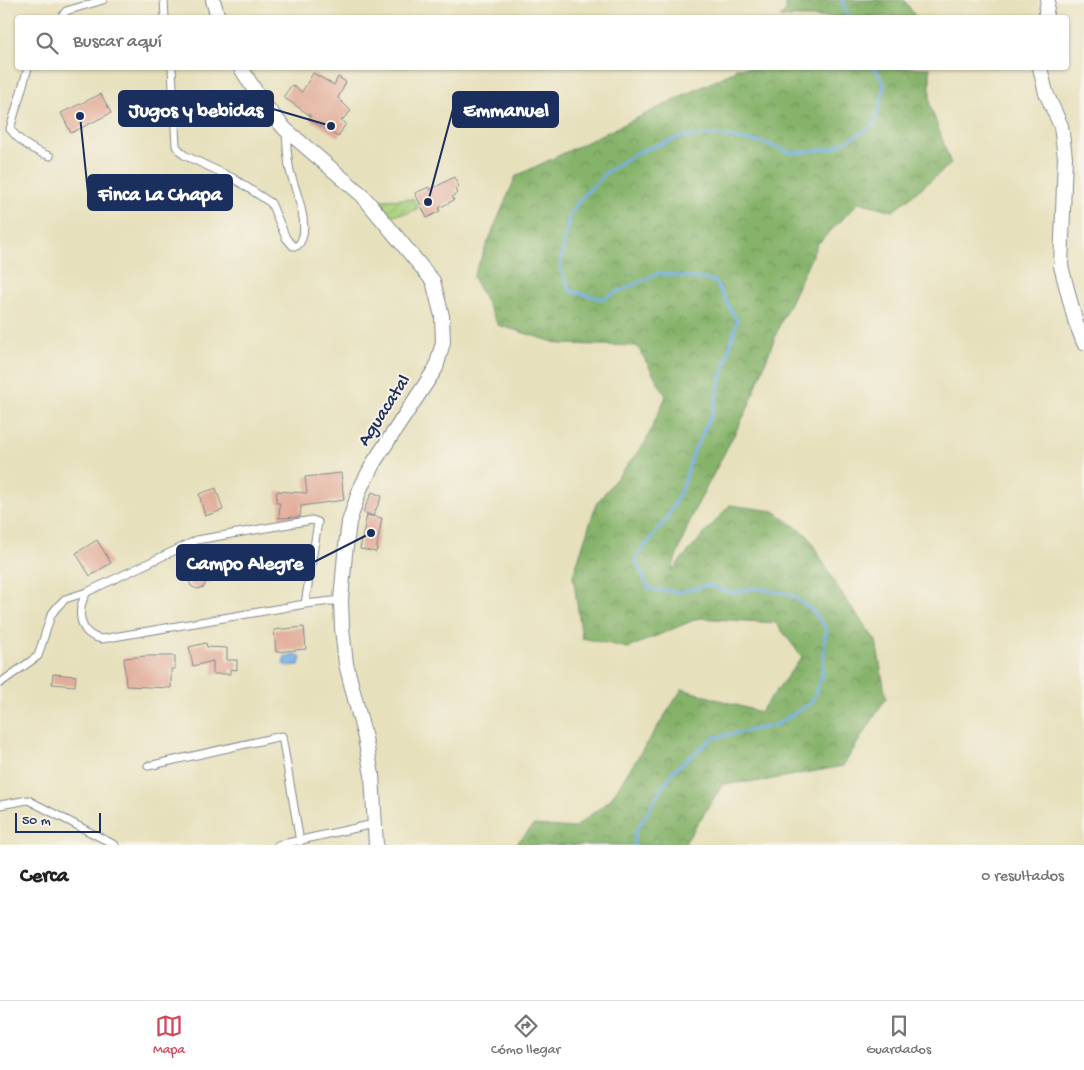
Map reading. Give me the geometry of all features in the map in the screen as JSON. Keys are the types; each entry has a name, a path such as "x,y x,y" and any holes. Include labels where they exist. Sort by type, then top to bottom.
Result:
{"street":[{"path":"213,0 217,15"},
{"path":"1046,15 1048,0"},
{"name":"Aguacatal","path":"242,70 262,102 285,128 362,195 433,281 442,316 443,342 436,368 374,462 354,504 345,554 341,600 346,664 365,738 372,775 376,845"},
{"path":"1040,70 1046,93 1061,126 1065,156 1061,266 1075,320 1084,343"}],"lane":[{"path":"63,15 66,11 103,0"},
{"path":"164,0 165,15"},
{"path":"27,70 12,116 10,129 18,139 36,152 50,156"},
{"path":"172,70 176,146 184,155 233,178 271,203 286,238 293,246 298,246 302,240 303,210 289,169 285,128"},
{"path":"0,682 38,656 51,615 65,599 87,592 197,540 312,520 318,522 304,604"},
{"path":"87,592 82,600 81,624 86,633 102,639 304,604 341,600"},
{"path":"148,766 282,736 300,842"},
{"path":"0,805 28,800 115,845"},
{"path":"278,845 300,842 374,824"}],"green space":[{"path":"786,0 904,0 915,15 782,15 786,11"},
{"path":"734,70 930,70 930,105 951,164 893,211 859,202 817,245 780,324 748,408 692,515 671,571 730,505 774,511 808,536 839,590 876,641 886,698 843,766 762,781 723,784 684,845 515,845 534,825 574,828 610,800 682,689 760,712 802,657 776,623 699,618 628,648 582,638 573,576 596,504 645,443 666,396 637,346 560,344 498,325 473,277 516,176"},
{"path":"414,199 418,208 409,213 392,215 377,200"}],"water":[{"path":"213,559 213,577 210,582 205,579 201,563"},
{"path":"296,654 301,658 299,665 286,666 283,664 285,656"}],"building":[{"path":"313,73 334,85 338,77 346,82 338,98 351,111 341,121 346,123 338,137 309,119 311,116 283,97 292,85 302,92"},
{"path":"101,94 111,113 71,133 61,113"},
{"path":"454,177 459,187 455,189 457,193 452,197 454,200 439,208 440,211 427,218 415,193 429,187 430,190"},
{"path":"341,473 344,500 301,506 300,517 279,518 280,503 276,503 277,491 307,493 305,477"},
{"path":"216,488 223,510 205,516 199,494"},
{"path":"372,492 382,496 373,516 363,512"},
{"path":"367,515 382,518 376,552 360,549"},
{"path":"97,540 111,563 90,576 76,553"},
{"path":"198,567 206,581 204,587 197,589 191,586 189,580 190,573"},
{"path":"304,627 306,649 276,652 274,630"},
{"path":"206,643 207,647 227,648 227,660 237,660 237,670 230,669 230,674 213,674 213,661 193,666 189,647"},
{"path":"175,656 175,669 171,669 171,688 126,686 124,658"},
{"path":"53,674 76,676 75,686 52,684"}],"waterway":[{"path":"842,0 847,15"},
{"path":"634,845 635,832 672,772 713,738 776,725 812,702 822,676 826,629 814,612 792,595 756,588 731,593 709,585 679,592 649,589 635,559 667,518 683,487 693,453 712,413 737,321 715,281 659,273 602,299 570,291 560,267 569,215 583,196 608,171 636,153 680,137 714,135 765,143 792,153 831,149 875,124 885,84 875,70"}],"place":[{"name":"Finca La Chapa","path":"80,116"},
{"name":"Jugos y bebidas","path":"331,126"},
{"name":"Emmanuel","path":"428,202"},
{"name":"Campo Alegre","path":"371,533"}]}
